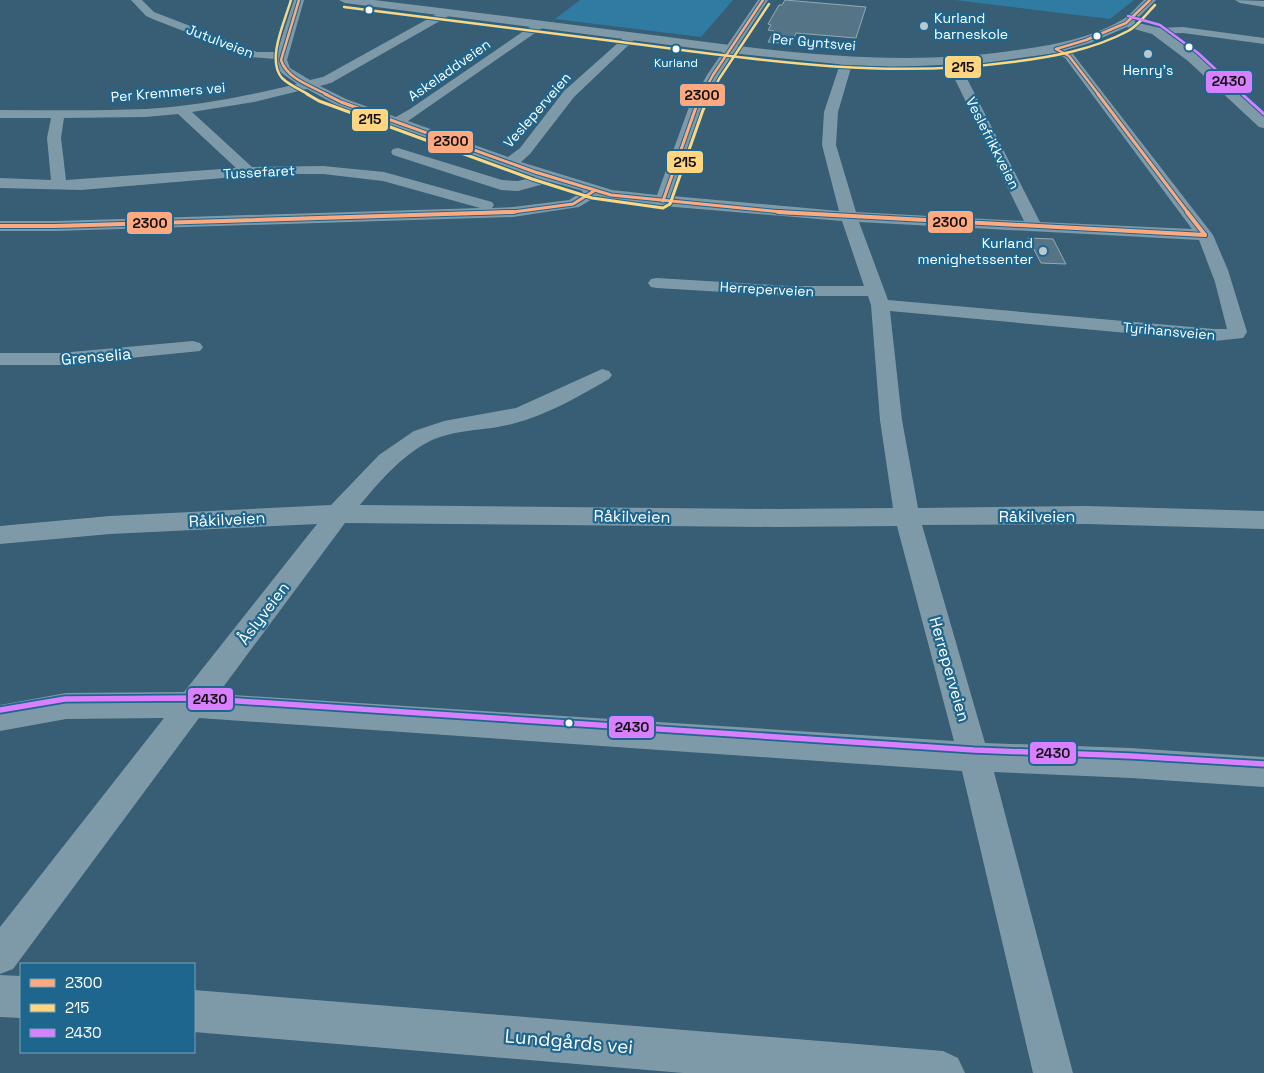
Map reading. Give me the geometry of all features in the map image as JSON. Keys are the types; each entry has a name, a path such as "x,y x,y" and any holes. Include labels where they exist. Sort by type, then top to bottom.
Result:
{"street":[{"name":"Jutulveien","path":"136,0 150,14 203,35 256,55 282,56"},
{"path":"299,0 282,56 284,70 341,102 551,178 594,191 755,211 1205,235"},
{"name":"Per Gyntsvei","path":"344,0 731,49 847,61 952,61 1009,56 1056,49 1086,40 1126,23 1150,0"},
{"path":"663,201 696,106 763,0"},
{"path":"1240,0 1264,4"},
{"name":"Per Kremmers vei","path":"0,114 128,114 182,110 240,102 327,80 448,12"},
{"path":"1126,23 1156,31 1184,30 1264,40"},
{"name":"Askeladdveien","path":"397,122 415,112 541,24"},
{"path":"1156,31 1200,64 1264,124"},
{"name":"Vesleperveien","path":"510,163 525,152 569,94 632,36"},
{"name":"Tyrihansveien","path":"878,298 1196,334 1224,336 1236,334 1230,303 1212,248 1205,235 1093,86 1068,56 1056,49"},
{"name":"Herreperveien","path":"847,61 835,95 829,131 829,145 849,217 878,298 891,420 907,517 974,757 1053,1073"},
{"name":"Veslefrikkveien","path":"952,61 1034,225"},
{"path":"182,110 248,171"},
{"path":"59,185 59,168 54,148 55,120 60,113"},
{"path":"422,159 454,143"},
{"path":"398,152 501,186 526,184 551,178"},
{"name":"Tussefaret","path":"0,183 101,184 248,171 298,169 364,174 384,178 513,212"},
{"path":"0,226 56,226 513,212 573,204 594,191"},
{"name":"Herreperveien","path":"657,283 878,298"},
{"name":"Grenselia","path":"0,359 46,360 193,347"},
{"name":"Åslyveien","path":"0,956 338,514 393,457 421,436 456,426 513,417 545,405 602,375"},
{"name":"Råkilveien","path":"0,535 110,525 338,514 778,518 1087,515 1264,520"},
{"path":"0,718 66,706 193,705 974,757 1131,763 1264,772"},
{"path":"0,996 20,997"},
{"name":"Lundgårds vei","path":"195,1011 943,1073"}],"shaded area":[{"path":"580,0 733,0 701,37 555,19"},
{"path":"955,0 1134,0 1110,19"}],"building":[{"name":"Kurland barneskole","path":"785,0 866,7 856,38 796,33 791,44 768,42 774,31 768,30 771,25 768,24 779,5 782,5"},
{"path":"1028,238 1053,239 1066,264 1041,263"}],"transit line":[{"name":"215","path":"291,0 275,55 275,66 283,79 319,101 532,179 592,198 663,208 670,204 703,110 719,79 769,4"},
{"name":"2300","path":"299,0 281,60 284,69 292,76 341,102 535,172 611,195 800,214 1205,235"},
{"name":"2300","path":"663,201 696,107 713,75 763,0"},
{"name":"2300","path":"1056,49 1086,40 1126,23 1150,0"},
{"name":"215","path":"344,7 730,56 846,68 895,70 984,66 1058,56 1089,47 1130,30 1155,5"},
{"name":"2430","path":"1128,16 1160,25 1198,53 1264,114"},
{"name":"2300","path":"1056,49 1069,56 1205,235"},
{"name":"2300","path":"0,226 56,226 513,212 573,204 594,191"},
{"name":"2430","path":"0,710 65,699 193,698 974,750 1131,756 1264,764"}],"place":[{"name":"Kurland barneskole","path":"924,26"},
{"name":"Kurland","path":"676,49"},
{"name":"Henry's","path":"1148,54"},
{"name":"Kurland menighetssenter","path":"1043,251"}]}
